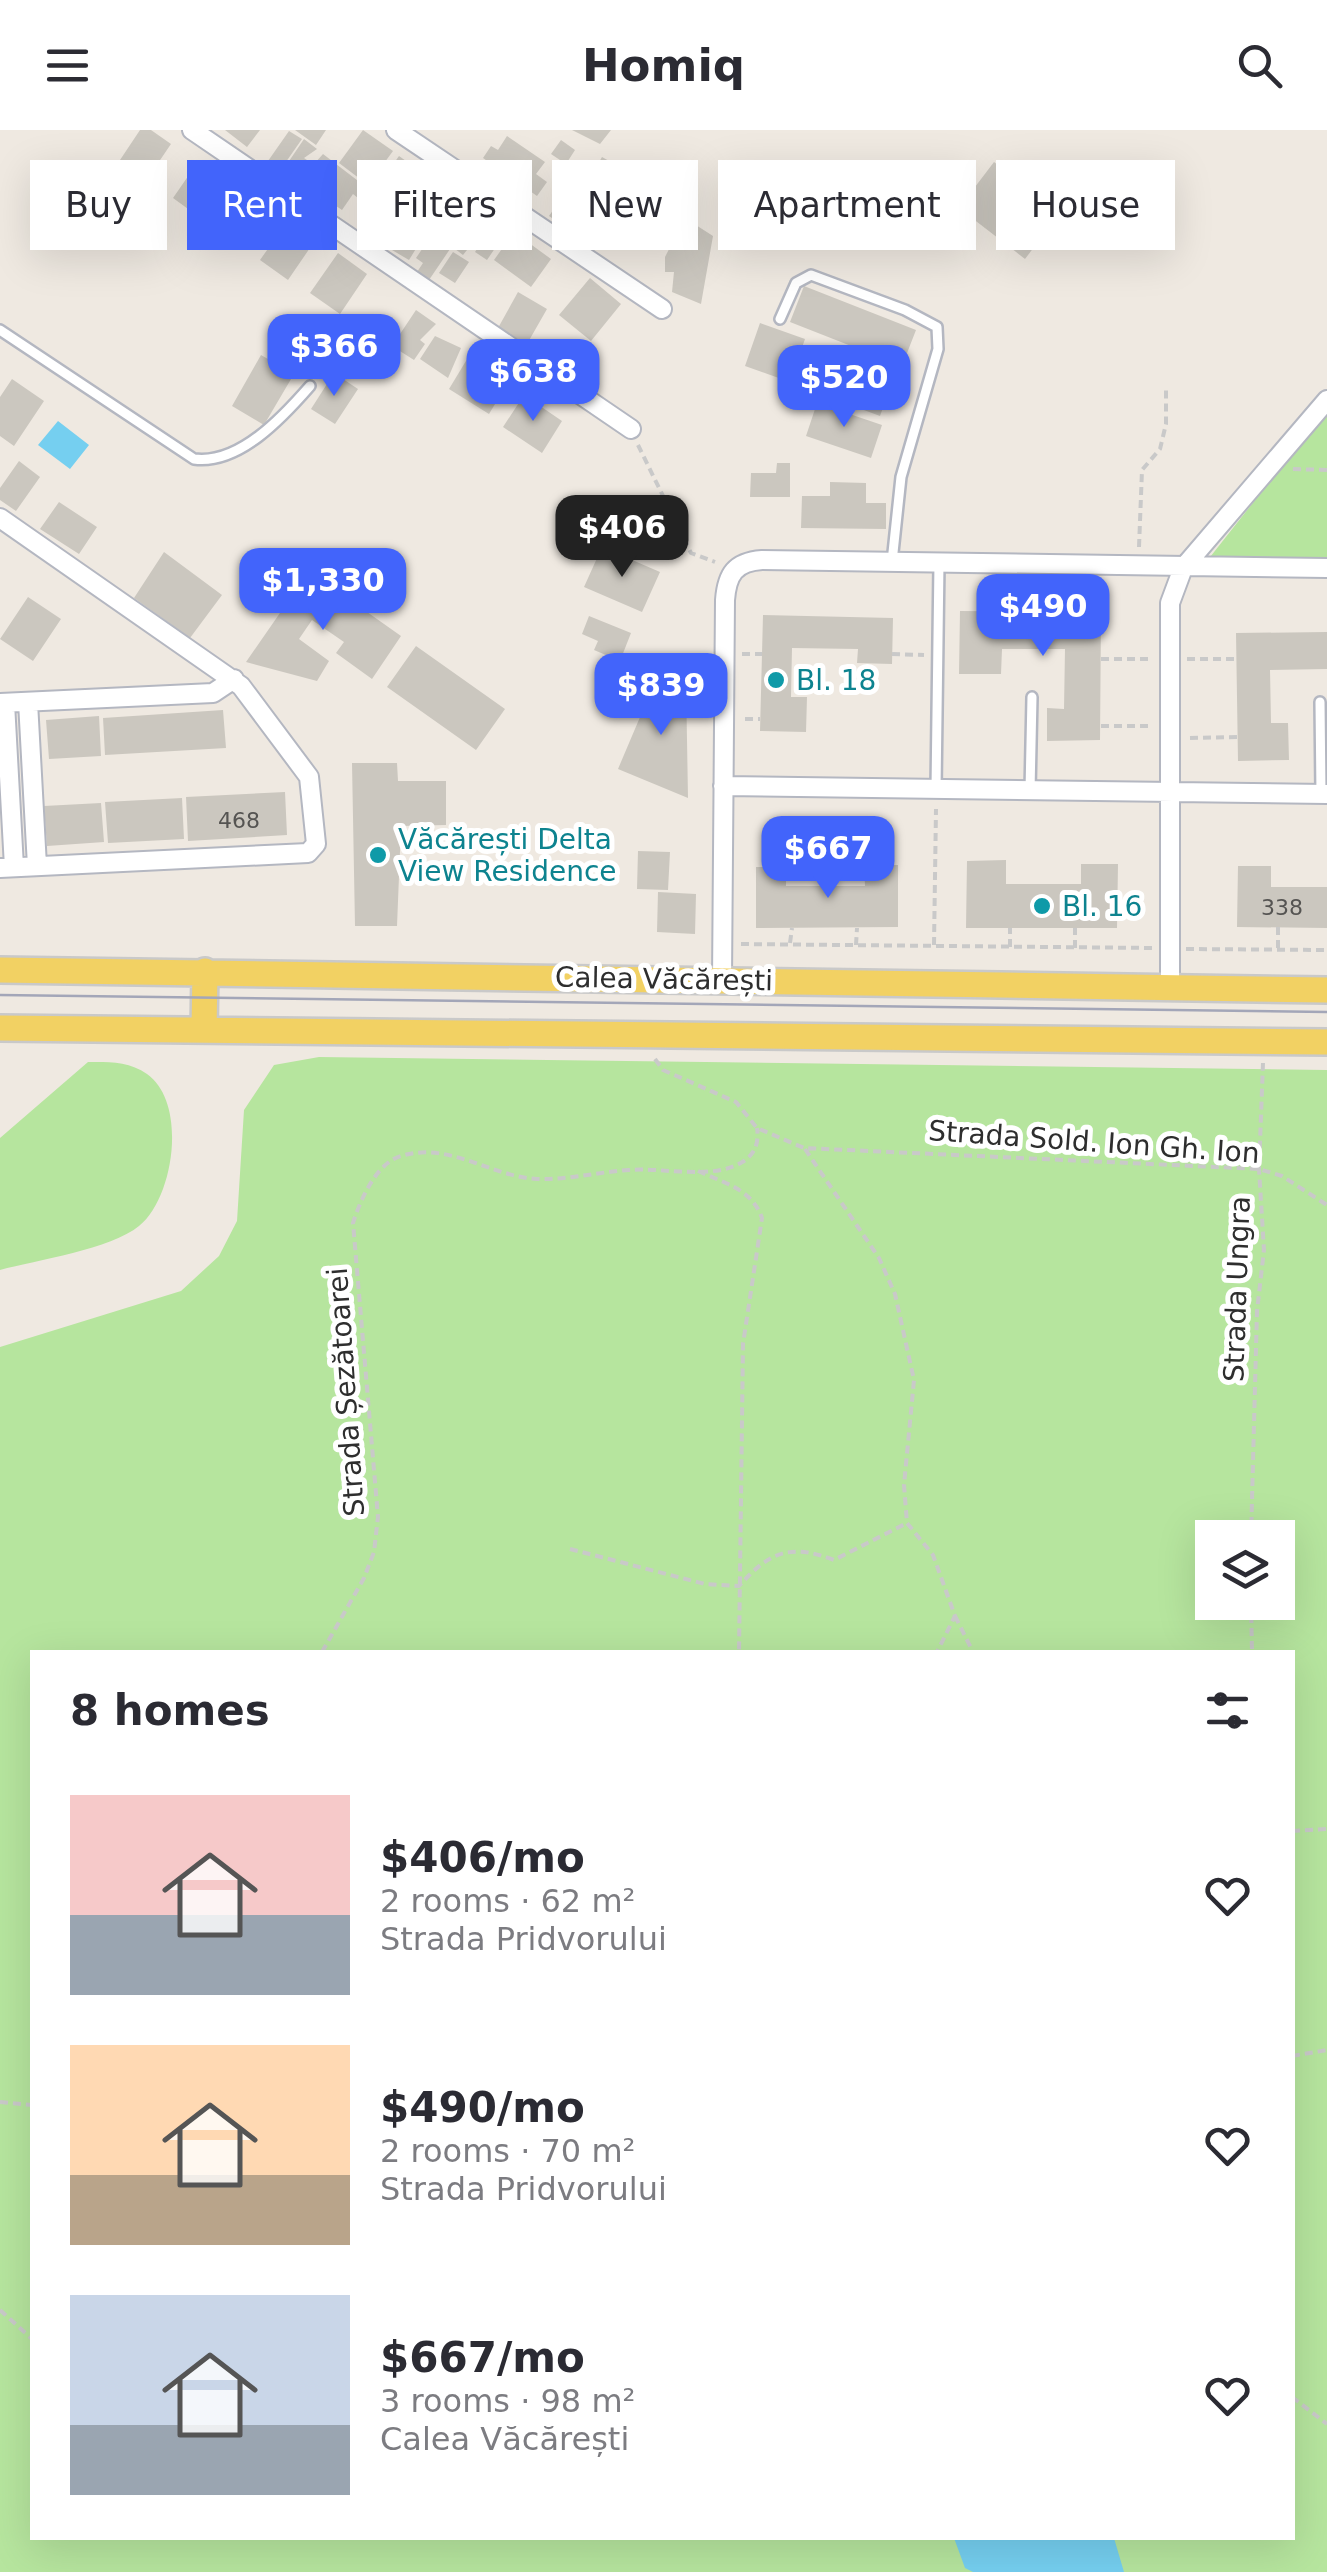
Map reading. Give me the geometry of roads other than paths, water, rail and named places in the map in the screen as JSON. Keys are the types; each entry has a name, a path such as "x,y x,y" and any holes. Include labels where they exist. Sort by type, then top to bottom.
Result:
{"main road":[{"name":"Calea Văcărești","path":"0,970 1327,990"},
{"path":"204,1030 205,971"},
{"name":"Calea Văcărești","path":"0,1028 1327,1042"}],"street":[{"path":"192,130 631,429"},
{"path":"396,130 662,309"},
{"path":"1170,988 1170,603 1183,568 1327,400"},
{"path":"0,518 234,680 309,777 314,790 314,850 7,868 3,703 213,693 234,680"},
{"path":"722,980 724,600 733,570 762,560 1327,568"},
{"path":"28,702 37,866"},
{"path":"723,786 1324,794"}],"lane":[{"path":"780,319 796,283 811,275 905,310 937,327 938,349 897,498 892,562"},
{"path":"0,330 194,459 224,456 282,418 310,386"},
{"path":"936,789 940,563"},
{"path":"1030,791 1032,697"},
{"path":"1320,702 1324,794"}],"water":[{"path":"58,421 89,445 70,469 38,445"},
{"path":"955,2540 1115,2540 1124,2572 973,2572 965,2568"}],"tram line":[{"path":"0,995 1327,1012"}],"place":[{"name":"Bl. 18","path":"776,680"},
{"name":"Văcărești Delta View Residence","path":"378,855"},
{"name":"Bl. 16","path":"1042,906"}]}
